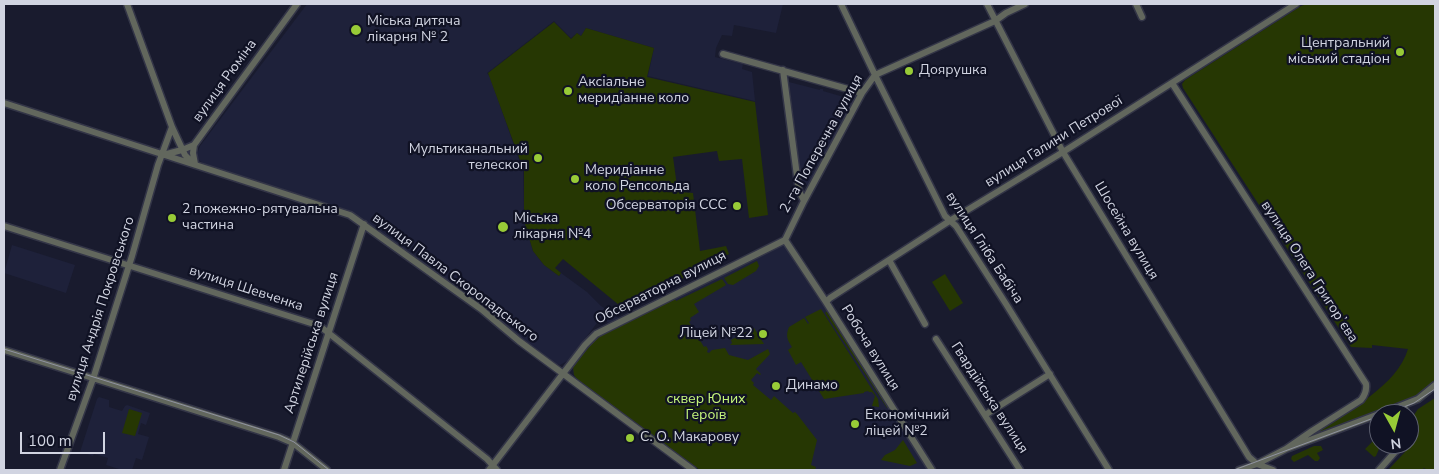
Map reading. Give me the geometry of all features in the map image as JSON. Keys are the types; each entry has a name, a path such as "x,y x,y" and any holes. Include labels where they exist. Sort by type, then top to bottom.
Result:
{"street":[{"path":"127,4 172,127 182,150 196,166"},
{"name":"вулиця Рюміна","path":"162,155 182,150 194,144 297,4"},
{"name":"вулиця Гліба Бабіча","path":"841,4 945,216 956,226 1109,470"},
{"name":"Шосейна вулиця","path":"987,4 1063,152 1250,457 1257,464"},
{"name":"2-га Поперечна вулиця","path":"785,240 862,93 875,75 996,21 1006,13 1025,4"},
{"path":"1136,4 1142,17"},
{"name":"вулиця Галини Петрової","path":"826,302 951,220 1063,152 1296,4"},
{"path":"723,54 862,93"},
{"path":"783,70 799,191 804,201"},
{"name":"вулиця Олега Григорʼєва","path":"1172,83 1366,384 1367,389 1361,400 1286,450"},
{"name":"вулиця Павла Скоропадського","path":"4,103 350,215 481,309 519,342 693,470"},
{"name":"вулиця Андрія Покровського","path":"60,470 93,378 172,127"},
{"path":"194,144 193,153 196,166"},
{"name":"Артилерійська вулиця","path":"284,470 364,224"},
{"name":"вулиця Шевченка","path":"4,226 317,325 487,459 493,469"},
{"name":"Робоча вулиця","path":"785,240 932,470"},
{"name":"Обсерваторна вулиця","path":"493,469 591,339 604,330 785,240"},
{"path":"889,260 925,324"},
{"name":"Гвардійська вулиця","path":"936,339 1020,470"},
{"path":"4,350 279,437 293,444 326,470"},
{"path":"985,415 1050,374"},
{"path":"1406,404 1422,396 1435,385"},
{"path":"1239,470 1369,418"},
{"path":"1379,470 1393,454"},
{"path":"1257,464 1273,470"}],"shaded area":[{"path":"307,4 783,4 776,33 734,25 732,36 722,35 716,48 715,57 743,64 742,69 752,72 755,101 648,76 654,48 586,28 581,36 577,33 571,38 554,21 487,73 523,171 525,224 533,251 544,265 559,276 561,273 587,292 601,306 619,318 608,323 603,315 569,360 560,365 351,211 206,165 197,159 200,146"},
{"path":"789,82 820,90 823,89 823,91 854,100 809,185 802,184"},
{"path":"12,245 75,265 66,293 4,273"},
{"path":"783,245 787,247 929,470 700,470 575,377 573,367 599,336"},
{"path":"99,397 109,400 109,407 122,411 127,405 150,413 146,425 141,423 138,434 149,437 142,460 136,458 132,470 122,470 106,465 108,458 80,452"}],"green space":[{"path":"1307,4 1435,4 1435,381 1428,389 1413,399 1399,404 1369,404 1369,415 1320,433 1317,432 1318,430 1383,386 1394,374 1408,349 1372,345 1372,348 1351,347 1270,222 1276,218 1270,210 1263,211 1182,84 1185,80"},
{"path":"554,22 571,39 577,33 581,36 586,28 654,48 647,77 755,102 768,215 749,218 742,159 719,161 717,151 673,157 677,186 681,192 693,193 700,251 726,246 729,254 613,315 611,313 619,305 563,259 555,268 561,273 559,276 544,265 533,251 524,216 524,171 488,73"},
{"path":"757,261 759,266 756,271 733,285 728,284 724,278"},
{"path":"945,274 963,303 950,311 932,282"},
{"name":"сквер Юних Героїв","path":"722,279 726,285 694,304 699,312 690,318 689,322 709,353 712,350 725,348 729,355 748,360 768,349 770,354 756,369 761,374 757,373 751,380 754,383 753,385 771,400 774,396 793,413 795,412 817,440 811,465 816,467 815,470 700,470 574,375 573,367 599,336 675,299 676,301"},
{"path":"821,309 878,399 879,407 872,406 875,396 872,392 868,391 824,399 801,362 796,365 788,350 792,347 787,338 789,327 804,318 808,324 805,317"},
{"path":"827,311 888,406 887,408 825,313"},
{"path":"754,328 764,344 730,345 732,343 731,340"},
{"path":"1435,398 1435,470 1424,468 1422,470 1390,470 1403,454 1419,454 1419,408"},
{"path":"129,409 142,413 135,436 122,433"},
{"path":"903,440 917,463 910,466 881,460 885,455 895,450"},
{"path":"1314,446 1321,446 1323,450 1317,453 1320,458 1318,461 1315,461 1308,455 1294,462 1291,459 1292,456"}],"tram line":[{"path":"4,349 279,435 294,442 329,470"},
{"path":"1411,404 1435,389"},
{"path":"1234,470 1369,420"}],"place":[{"name":"Міська дитяча лікарня № 2","path":"356,30"},
{"name":"Центральний міський стадіон","path":"1400,52"},
{"name":"Доярушка","path":"909,71"},
{"name":"Аксіальне меридіанне коло","path":"568,91"},
{"name":"Мультиканальний телескоп","path":"538,158"},
{"name":"Меридіанне коло Репсольда","path":"575,179"},
{"name":"Обсерваторія ССС","path":"737,206"},
{"name":"2 пожежно-рятувальна частина","path":"172,218"},
{"name":"Міська лікарня №4","path":"503,227"},
{"name":"Ліцей №22","path":"763,334"},
{"name":"Динамо","path":"776,386"},
{"name":"Економічний ліцей №2","path":"855,424"},
{"name":"С. О. Макарову","path":"630,438"}]}
